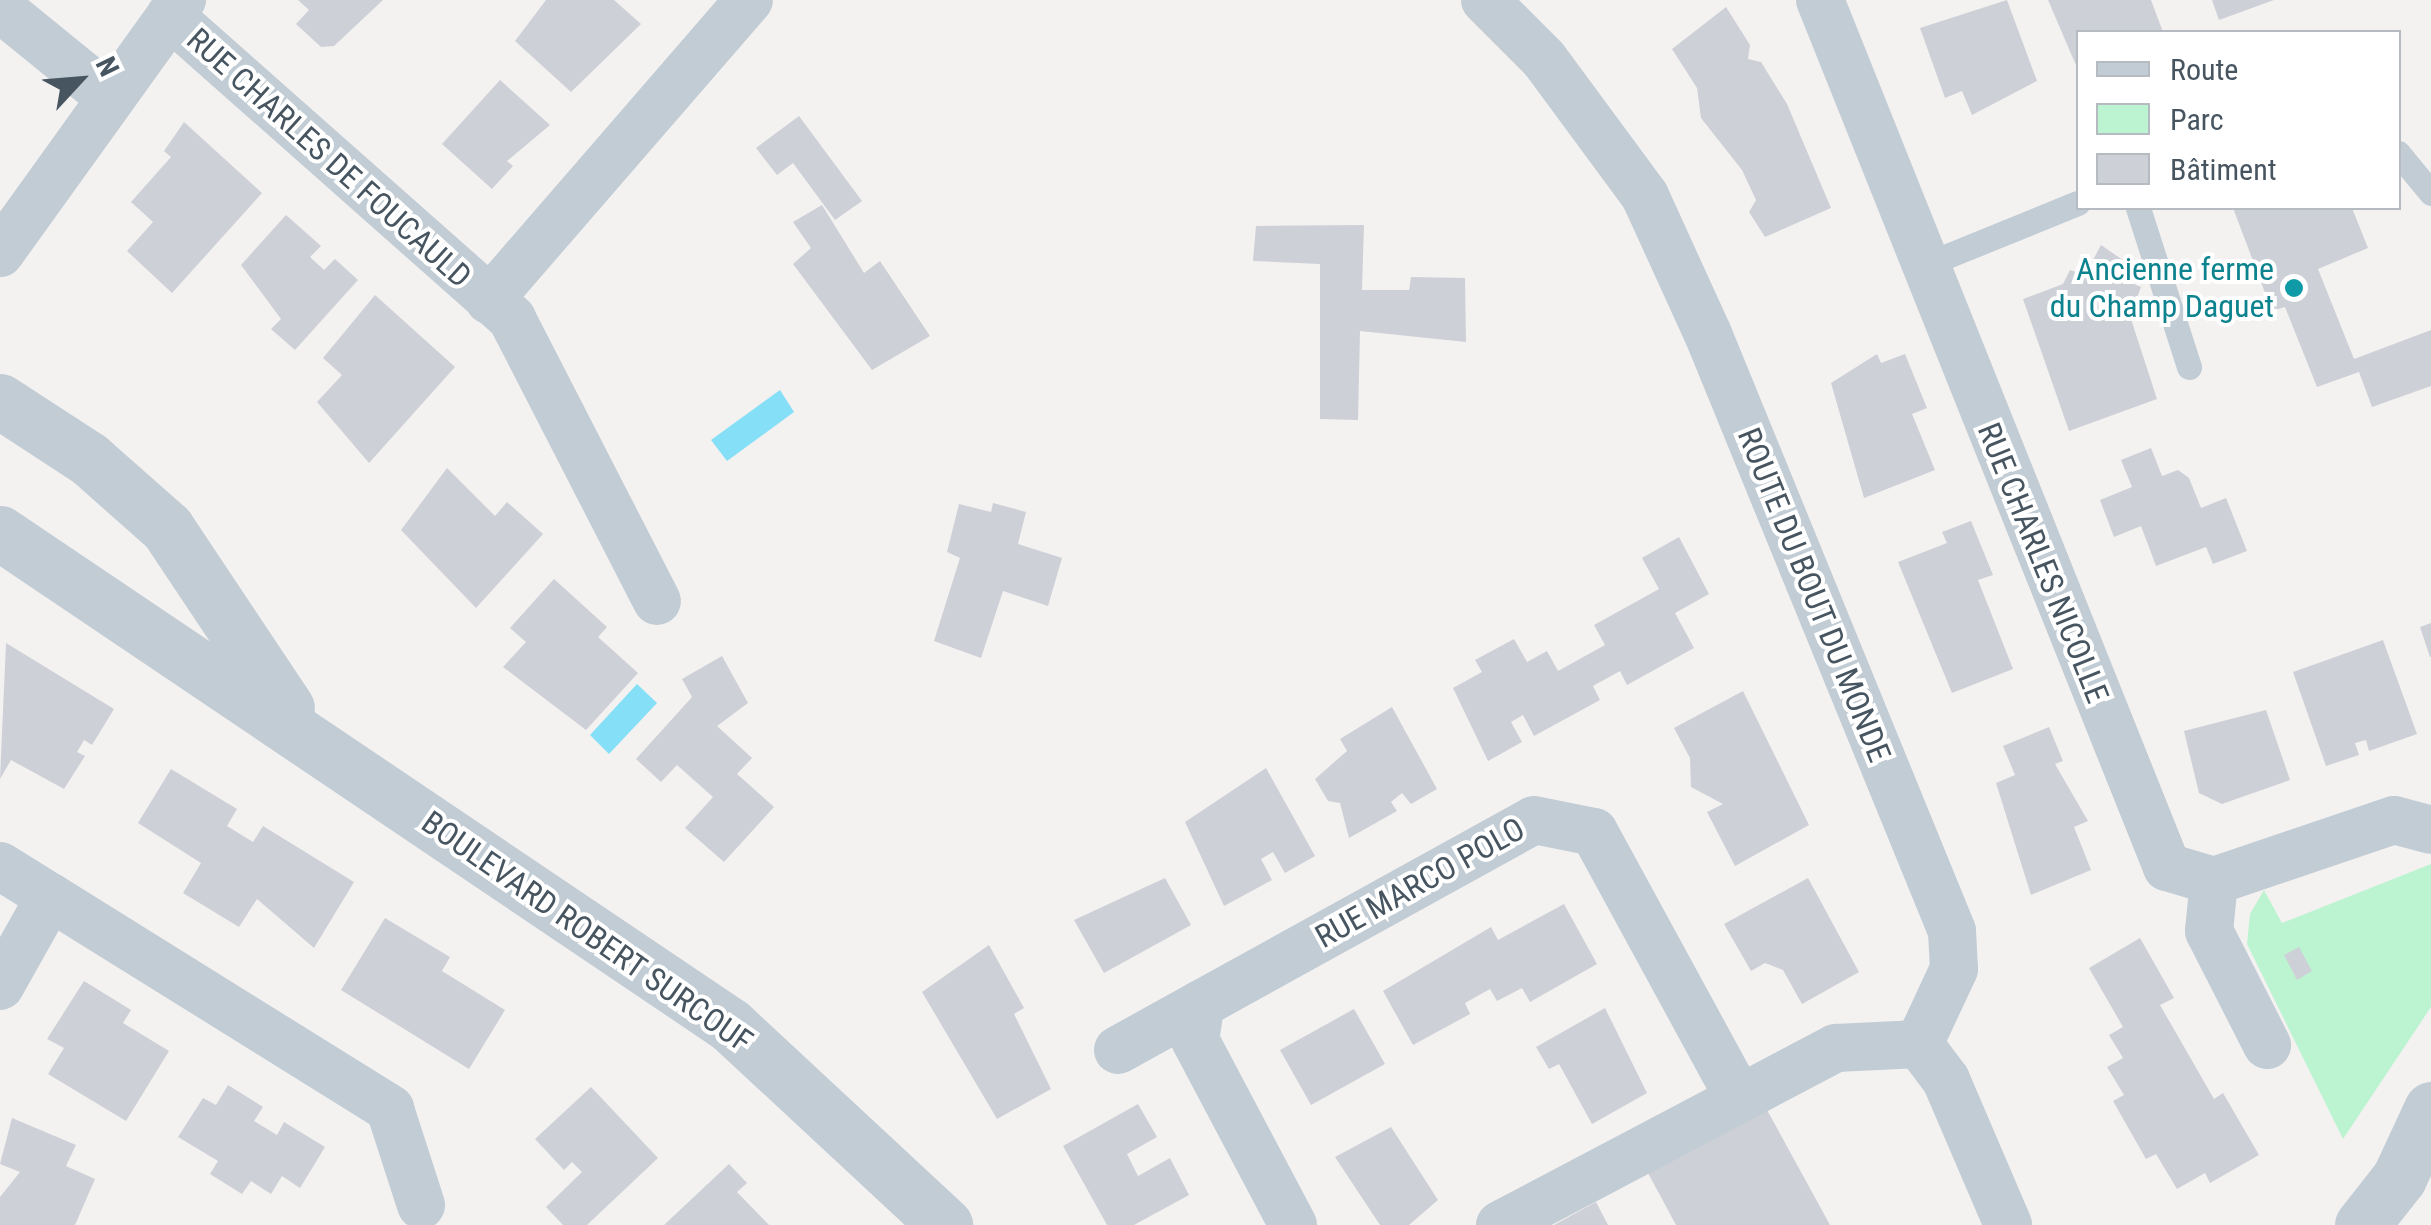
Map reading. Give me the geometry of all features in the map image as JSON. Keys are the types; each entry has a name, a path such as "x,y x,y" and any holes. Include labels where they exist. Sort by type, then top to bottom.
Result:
{"street":[{"name":"RUE CHARLES DE FOUCAULD","path":"489,300 749,0"},
{"name":"ROUTE DU BOUT DU MONDE","path":"1485,0 1544,58 1644,196 1708,334 1952,931 1954,970 1920,1044"},
{"name":"RUE CHARLES NICOLLE","path":"1820,0 2168,867 2214,882"},
{"path":"0,8 106,95"},
{"name":"RUE CHARLES DE FOUCAULD","path":"176,8 512,319 656,601"},
{"path":"0,252 106,95 176,8"},
{"name":"BOULEVARD ROBERT SURCOUF","path":"0,401 89,458 166,528 307,733"},
{"name":"BOULEVARD ROBERT SURCOUF","path":"0,532 307,733 730,1025 945,1225"},
{"name":"RUE MARCO POLO","path":"1118,1050 1534,820 1594,832 1736,1094"},
{"path":"2267,1045 2209,931 2214,882 2394,820 2431,830"},
{"path":"0,866 390,1109 421,1206"},
{"path":"0,986 50,897"},
{"path":"1201,1004 1196,1040 1293,1225"},
{"path":"1500,1225 1736,1094 1836,1048 1920,1044 1946,1080 2008,1225"},
{"path":"2362,1225 2399,1178 2431,1109"}],"lane":[{"path":"2401,157 2431,192"},
{"path":"1925,265 2076,204"},
{"path":"2139,210 2190,367"}],"green space":[{"path":"2431,864 2431,1007 2343,1139 2247,944 2250,914 2264,890 2282,923"}],"water":[{"path":"780,390 794,412 727,461 711,440"},
{"path":"637,684 657,703 609,754 590,735"}],"building":[{"path":"298,0 383,0 334,46 321,47 296,24 309,10"},
{"path":"546,0 614,0 641,24 571,92 515,41"},
{"path":"2007,0 2037,81 1972,115 1962,91 1945,98 1920,28"},
{"path":"2048,0 2151,0 2162,30 2076,30 2076,65"},
{"path":"2212,0 2274,0 2219,20"},
{"path":"1726,7 1750,45 1748,59 1761,62 1787,104 1831,208 1765,237 1749,212 1756,200 1742,170 1701,118 1697,88 1672,49"},
{"path":"500,80 550,125 507,161 513,166 492,189 442,144"},
{"path":"799,116 862,201 835,220 793,163 777,175 756,148"},
{"path":"184,122 262,193 172,293 127,251 153,222 131,202 171,157 164,151"},
{"path":"822,205 864,273 880,261 930,336 872,370 793,264 811,248 793,222"},
{"path":"2234,210 2353,210 2368,248 2318,269 2354,359 2431,330 2431,386 2372,407 2359,372 2317,387 2285,307 2272,311"},
{"path":"286,215 321,246 310,257 324,270 335,259 358,280 295,350 271,329 281,319 241,265"},
{"path":"1364,225 1362,290 1409,290 1411,277 1465,278 1466,342 1360,331 1358,420 1320,419 1320,264 1253,261 1256,226"},
{"path":"2101,245 2133,267 2131,283 2141,287 2130,316 2157,399 2069,431 2023,299 2063,284 2070,270 2085,275"},
{"path":"375,295 455,367 369,463 317,402 342,375 323,358"},
{"path":"1877,354 1881,363 1905,354 1927,408 1912,414 1935,470 1864,498 1831,383"},
{"path":"2151,448 2162,476 2178,470 2189,478 2201,508 2226,498 2247,551 2213,564 2206,547 2156,566 2141,526 2114,537 2100,500 2132,487 2121,460"},
{"path":"447,468 495,516 507,502 543,534 476,608 401,530"},
{"path":"993,503 1026,512 1018,544 1062,558 1048,606 1003,591 981,658 934,641 960,558 947,552 959,504 991,512"},
{"path":"1971,521 1993,575 1978,580 2013,669 1952,693 1898,562 1947,543 1942,532"},
{"path":"1679,537 1709,594 1675,613 1694,648 1627,685 1620,671 1593,686 1600,700 1534,736 1523,715 1511,722 1522,742 1488,761 1453,688 1482,672 1475,660 1514,639 1527,662 1547,651 1558,671 1605,645 1594,625 1659,589 1642,558"},
{"path":"554,579 607,627 598,637 638,673 586,730 503,667 526,642 510,628"},
{"path":"2431,623 2431,657 2430,657 2420,627"},
{"path":"2383,640 2417,734 2369,751 2366,740 2355,743 2359,755 2326,766 2293,672"},
{"path":"6,643 114,709 92,745 84,740 77,752 85,756 64,789 11,760 0,779"},
{"path":"722,656 748,703 717,726 752,758 737,774 774,807 724,862 685,828 713,797 677,765 661,782 636,759 692,697 682,679"},
{"path":"1743,691 1809,825 1735,866 1707,812 1723,804 1691,787 1690,758 1674,728"},
{"path":"1392,707 1437,789 1411,804 1402,793 1391,802 1397,811 1349,838 1340,803 1328,801 1315,779 1347,751 1340,739"},
{"path":"2266,710 2290,780 2222,804 2199,793 2184,731"},
{"path":"2049,727 2063,761 2055,764 2088,821 2074,827 2091,870 2031,895 1996,783 2015,775 2003,746"},
{"path":"1266,768 1315,856 1285,873 1273,852 1261,859 1272,880 1224,906 1185,822"},
{"path":"171,769 237,809 227,826 253,842 263,826 354,882 314,948 257,899 239,927 183,893 201,863 138,823"},
{"path":"1165,878 1191,925 1104,973 1074,920"},
{"path":"1808,878 1859,972 1802,1004 1783,970 1765,963 1751,971 1724,924"},
{"path":"1564,904 1597,964 1530,1002 1522,988 1497,1001 1490,989 1465,1003 1470,1014 1413,1045 1383,991 1491,927 1498,940"},
{"path":"385,918 450,957 442,971 505,1010 469,1069 341,990"},
{"path":"2140,938 2174,998 2160,1005 2214,1099 2223,1093 2259,1155 2210,1183 2205,1173 2177,1189 2156,1154 2146,1159 2113,1101 2124,1095 2107,1067 2123,1058 2109,1035 2123,1027 2089,968"},
{"path":"989,945 1024,1008 1014,1014 1051,1089 997,1119 922,992"},
{"path":"2299,947 2312,971 2297,980 2284,955"},
{"path":"84,981 131,1010 123,1023 169,1051 126,1121 48,1074 64,1048 47,1039"},
{"path":"1605,1008 1647,1093 1592,1124 1559,1064 1549,1069 1536,1047"},
{"path":"1354,1009 1385,1064 1311,1105 1280,1050"},
{"path":"228,1085 263,1107 254,1121 277,1135 284,1122 325,1147 300,1188 282,1176 271,1194 251,1181 242,1194 210,1174 218,1161 178,1137 203,1098 216,1105"},
{"path":"591,1087 658,1158 587,1225 563,1225 546,1207 582,1172 572,1162 564,1170 535,1139"},
{"path":"1138,1104 1157,1137 1127,1154 1138,1176 1170,1158 1189,1195 1134,1225 1107,1225 1063,1146"},
{"path":"1766,1108 1830,1225 1676,1225 1648,1173"},
{"path":"12,1118 76,1145 66,1166 95,1179 75,1225 0,1225 0,1197 20,1172 0,1164"},
{"path":"1391,1127 1438,1200 1409,1225 1380,1225 1335,1157"},
{"path":"729,1164 747,1183 737,1192 769,1225 664,1225"},
{"path":"1596,1202 1608,1225 1554,1225"}],"place":[{"name":"Ancienne ferme du Champ Daguet","path":"2294,288"}]}
